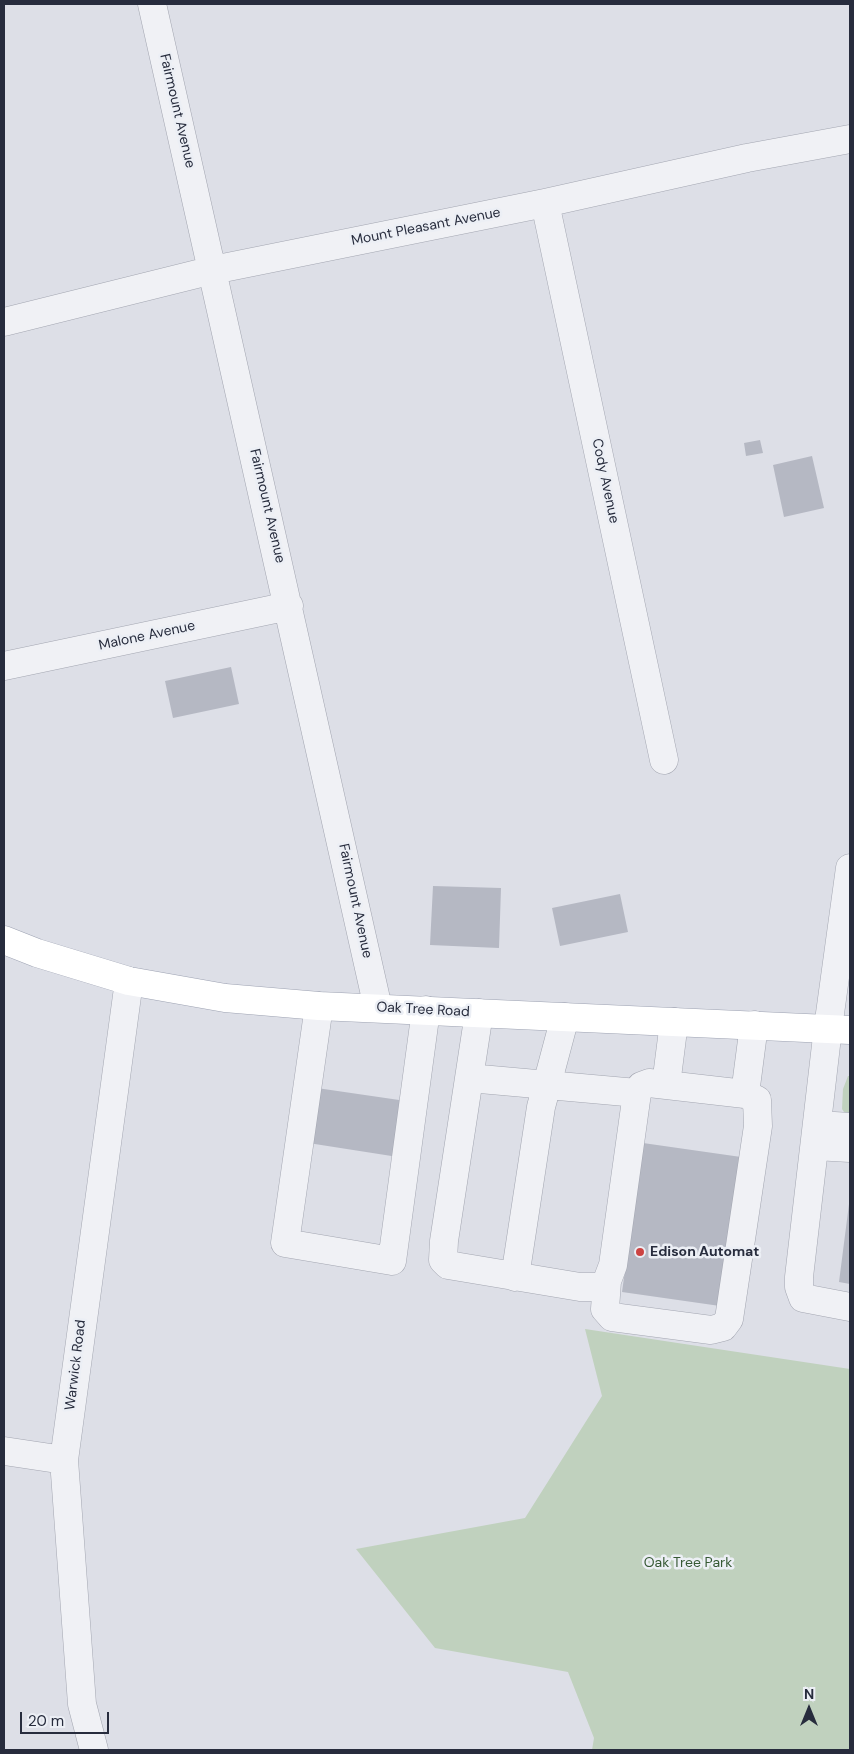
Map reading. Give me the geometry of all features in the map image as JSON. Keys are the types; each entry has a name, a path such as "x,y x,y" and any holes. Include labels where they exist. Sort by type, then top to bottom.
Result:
{"main road":[{"name":"Oak Tree Road","path":"4,940 36,953 129,981 225,998 319,1006 839,1029"}],"street":[{"name":"Fairmount Avenue","path":"152,4 214,270 378,1008"},
{"name":"Mount Pleasant Avenue","path":"4,322 214,270 545,203 746,158 850,140"},
{"name":"Cody Avenue","path":"545,203 664,760"},
{"name":"Malone Avenue","path":"4,666 289,606"},
{"path":"850,868 839,1029 816,1135 799,1288 803,1298 850,1307"},
{"name":"Warwick Road","path":"94,1750 82,1704 64,1460 129,981"},
{"path":"319,1006 284,1243 392,1260 426,1010"},
{"path":"479,1013 444,1241 443,1260 448,1265 590,1288 600,1287 607,1281"},
{"path":"515,1277 541,1108 566,1017"},
{"path":"666,1085 674,1022"},
{"path":"745,1094 754,1025"},
{"path":"469,1078 636,1093"},
{"path":"645,1084 666,1085 745,1094 753,1096 757,1100 758,1116 729,1319 723,1327 711,1330 612,1317 605,1309 607,1281 613,1265 636,1093 645,1084"},
{"path":"816,1135 850,1127"},
{"path":"816,1135 850,1148"},
{"path":"4,1451 64,1460"}],"green space":[{"path":"848,1076 850,1076 850,1121 842,1109 843,1089"},
{"name":"Oak Tree Park","path":"585,1329 850,1369 850,1750 592,1750 594,1738 568,1672 435,1648 356,1549 525,1518 602,1396"}],"building":[{"path":"760,440 763,453 746,456 744,443"},
{"path":"812,456 824,508 784,517 773,465"},
{"path":"231,667 239,704 173,718 165,681"},
{"path":"433,886 501,888 499,948 430,945"},
{"path":"620,894 628,932 560,946 552,908"},
{"path":"310,1087 406,1101 398,1157 302,1142"},
{"path":"643,1143 741,1157 720,1306 622,1292"},
{"path":"850,1204 850,1284 839,1282"}],"place":[{"name":"Edison Automat","path":"640,1252"}]}
